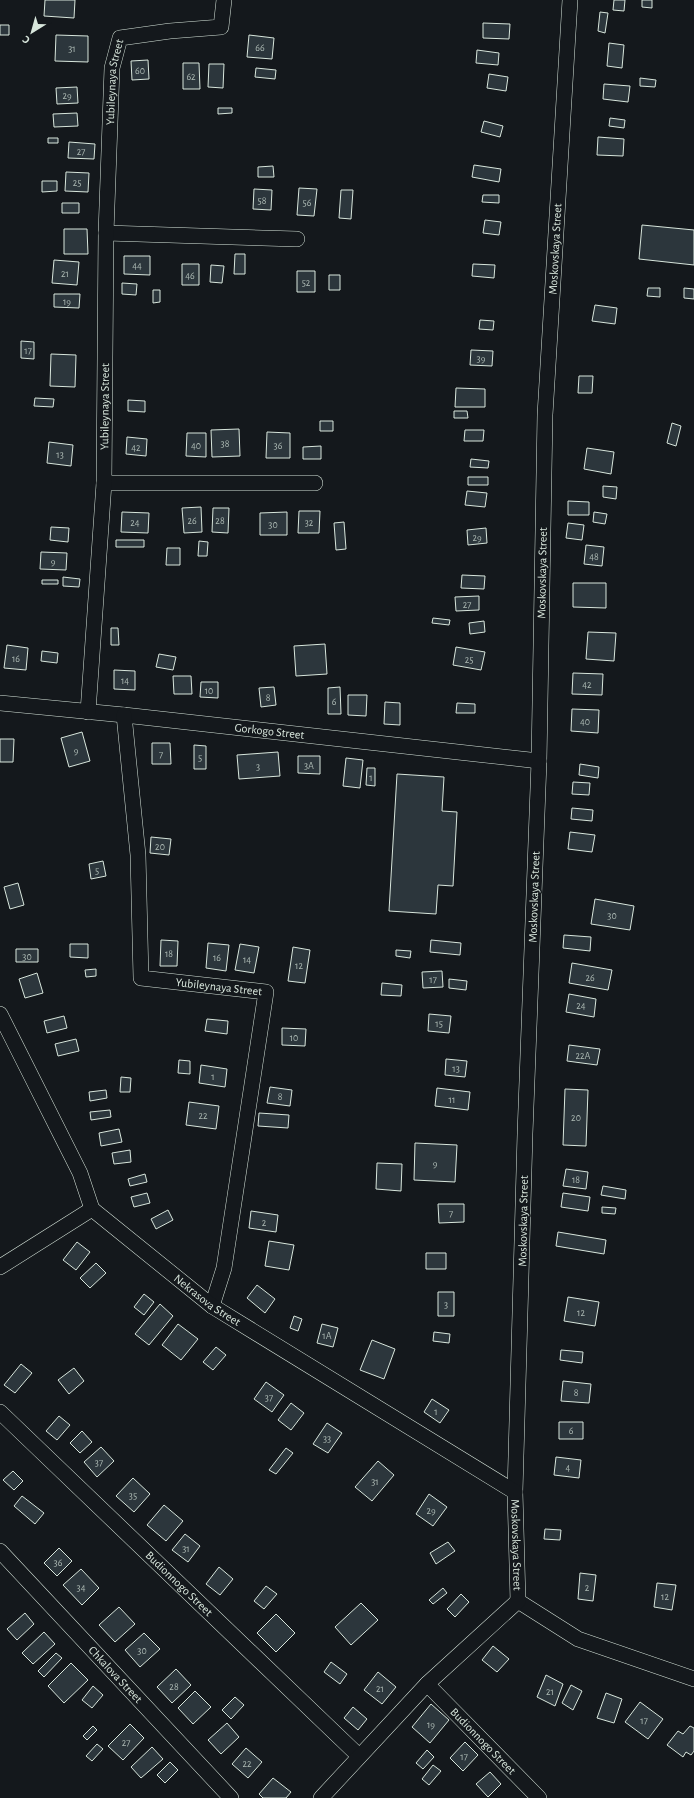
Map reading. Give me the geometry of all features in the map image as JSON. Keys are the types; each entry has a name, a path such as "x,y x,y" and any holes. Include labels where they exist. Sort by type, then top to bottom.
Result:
{"street":[{"name":"Yubileynaya Street","path":"88,712 104,483 106,233 112,68 120,38 170,31 221,28 224,0"},
{"name":"Moskovskaya Street","path":"570,0 545,415 539,761 524,1134 515,1492 518,1601 578,1639 694,1679"},
{"path":"106,233 297,239"},
{"path":"104,483 315,483"},
{"name":"Gorkogo Street","path":"0,703 124,715 539,761"},
{"name":"Yubileynaya Street","path":"124,715 138,855 141,978 266,992 224,1268 212,1306"},
{"path":"0,1014 80,1173 92,1209 0,1267"},
{"name":"Nekrasova Street","path":"92,1209 212,1306 515,1492"},
{"name":"Budionnogo Street","path":"1,1414 359,1756"},
{"name":"Chkalova Street","path":"0,1551 231,1798"},
{"path":"321,1798 427,1684 518,1601"},
{"name":"Budionnogo Street","path":"427,1684 539,1798"}],"building":[{"path":"45,0 75,0 74,18 44,16"},
{"path":"614,0 625,0 624,11 613,10"},
{"path":"642,0 652,0 652,8 642,7"},
{"path":"600,12 608,13 605,33 598,31"},
{"path":"483,23 510,24 509,39 483,38"},
{"path":"0,25 9,25 9,35 0,35"},
{"path":"56,35 88,36 88,62 55,61"},
{"path":"249,35 274,38 272,59 247,57"},
{"path":"609,43 624,45 622,68 607,66"},
{"path":"477,50 499,53 498,65 476,63"},
{"path":"148,60 149,79 132,80 131,61"},
{"path":"183,63 199,63 200,89 183,89"},
{"path":"209,64 224,64 223,88 208,87"},
{"path":"256,68 276,70 275,79 255,77"},
{"path":"489,74 508,77 506,91 487,88"},
{"path":"640,78 656,80 655,87 640,86"},
{"path":"604,84 630,86 628,102 603,99"},
{"path":"77,87 78,103 57,104 56,88"},
{"path":"218,108 232,108 232,113 218,114"},
{"path":"77,113 78,126 54,127 53,114"},
{"path":"610,118 625,120 624,128 609,126"},
{"path":"484,121 503,126 500,137 481,132"},
{"path":"598,137 624,139 623,156 597,155"},
{"path":"48,138 58,138 58,143 48,143"},
{"path":"69,142 95,144 94,159 68,158"},
{"path":"474,165 501,169 499,182 472,177"},
{"path":"273,166 274,177 258,177 258,167"},
{"path":"66,172 89,173 88,192 65,191"},
{"path":"42,181 57,181 57,191 42,192"},
{"path":"299,188 317,189 314,216 297,215"},
{"path":"254,189 272,190 271,210 253,209"},
{"path":"341,190 353,190 351,219 339,218"},
{"path":"483,195 499,195 499,203 482,202"},
{"path":"62,203 79,203 79,213 62,213"},
{"path":"485,220 501,222 499,235 483,233"},
{"path":"642,225 694,230 694,265 639,259"},
{"path":"64,229 87,229 88,254 64,254"},
{"path":"235,254 245,254 245,274 234,274"},
{"path":"124,256 150,256 150,275 124,274"},
{"path":"54,260 79,262 77,285 52,283"},
{"path":"182,264 199,264 199,285 182,285"},
{"path":"473,264 495,265 494,278 472,276"},
{"path":"211,265 224,266 222,283 210,282"},
{"path":"297,271 315,271 315,292 297,292"},
{"path":"329,275 340,275 340,290 329,290"},
{"path":"122,283 137,284 136,295 122,294"},
{"path":"648,288 660,288 660,297 647,296"},
{"path":"684,288 694,289 694,299 684,298"},
{"path":"153,290 160,290 160,302 153,303"},
{"path":"54,294 80,294 79,308 54,307"},
{"path":"595,305 617,308 615,324 592,321"},
{"path":"480,320 494,321 493,330 479,329"},
{"path":"21,341 34,342 34,359 21,358"},
{"path":"471,350 493,351 492,366 470,365"},
{"path":"51,354 76,355 75,387 50,386"},
{"path":"579,376 593,376 592,393 578,393"},
{"path":"456,388 485,389 485,407 455,407"},
{"path":"35,398 54,399 53,407 34,406"},
{"path":"128,400 145,401 145,412 128,411"},
{"path":"454,411 467,411 468,418 454,418"},
{"path":"320,421 333,421 333,431 320,431"},
{"path":"672,423 681,426 676,446 667,443"},
{"path":"239,429 240,456 212,457 211,430"},
{"path":"465,430 484,430 483,441 464,441"},
{"path":"267,432 290,433 290,458 266,458"},
{"path":"187,433 206,433 206,457 186,456"},
{"path":"127,437 147,439 146,456 126,454"},
{"path":"49,442 73,445 71,466 47,463"},
{"path":"321,446 321,459 303,459 303,447"},
{"path":"587,448 614,452 611,474 584,469"},
{"path":"471,459 489,461 488,468 470,467"},
{"path":"468,477 488,477 488,485 468,485"},
{"path":"603,486 617,487 616,499 603,497"},
{"path":"467,491 487,493 485,507 465,505"},
{"path":"568,501 589,502 589,515 568,515"},
{"path":"201,507 202,532 184,533 182,508"},
{"path":"213,508 229,508 228,533 212,532"},
{"path":"299,511 320,511 319,533 298,533"},
{"path":"122,512 149,513 148,533 121,532"},
{"path":"287,512 287,535 260,535 260,513"},
{"path":"594,512 607,514 605,524 593,522"},
{"path":"344,522 346,549 336,550 334,523"},
{"path":"568,523 584,525 582,540 566,538"},
{"path":"51,527 69,528 68,542 50,540"},
{"path":"486,528 487,543 468,545 467,530"},
{"path":"116,540 144,540 144,547 116,547"},
{"path":"199,541 208,542 207,556 198,556"},
{"path":"586,545 604,547 602,566 584,564"},
{"path":"167,548 180,548 180,565 166,565"},
{"path":"41,552 67,553 66,570 40,569"},
{"path":"462,575 485,576 484,589 461,588"},
{"path":"63,577 80,579 79,587 63,586"},
{"path":"42,580 58,580 58,584 42,584"},
{"path":"573,583 606,583 606,608 573,607"},
{"path":"479,596 479,610 456,611 455,597"},
{"path":"433,618 450,620 449,625 432,623"},
{"path":"484,621 485,632 470,634 469,623"},
{"path":"111,628 118,628 119,645 111,645"},
{"path":"588,632 616,633 614,661 586,659"},
{"path":"325,644 327,674 296,676 294,646"},
{"path":"7,645 28,648 26,670 4,668"},
{"path":"456,647 485,652 481,670 453,665"},
{"path":"42,651 58,653 57,663 41,661"},
{"path":"159,654 176,657 173,670 156,667"},
{"path":"114,670 135,671 135,690 114,689"},
{"path":"573,673 603,674 602,695 572,694"},
{"path":"173,676 191,676 192,694 174,694"},
{"path":"201,682 218,682 218,698 200,697"},
{"path":"274,687 276,705 261,707 259,688"},
{"path":"340,687 341,714 328,714 328,688"},
{"path":"348,695 367,695 366,716 348,715"},
{"path":"385,702 400,703 400,725 384,724"},
{"path":"457,703 475,704 475,713 456,713"},
{"path":"572,709 599,710 598,733 571,731"},
{"path":"82,732 90,761 69,767 61,738"},
{"path":"0,739 14,739 13,762 0,762"},
{"path":"152,743 170,743 171,764 152,764"},
{"path":"194,745 206,746 206,769 194,769"},
{"path":"278,752 280,776 239,779 237,755"},
{"path":"298,756 320,756 320,774 298,773"},
{"path":"346,758 363,760 360,788 343,786"},
{"path":"580,764 599,767 598,778 579,775"},
{"path":"367,768 375,768 375,786 366,785"},
{"path":"397,774 444,777 442,811 457,812 453,886 438,885 436,914 389,911"},
{"path":"573,782 590,783 589,795 572,794"},
{"path":"572,808 593,810 592,821 571,819"},
{"path":"570,832 595,835 592,852 568,849"},
{"path":"151,837 171,839 169,855 150,853"},
{"path":"103,861 106,876 91,879 89,864"},
{"path":"18,883 24,905 10,909 4,887"},
{"path":"595,899 634,906 630,930 591,924"},
{"path":"564,935 591,937 590,951 563,948"},
{"path":"161,940 178,941 177,966 160,966"},
{"path":"431,940 461,943 460,955 430,952"},
{"path":"208,943 229,945 226,971 206,968"},
{"path":"70,944 88,944 88,958 70,957"},
{"path":"240,944 259,947 254,973 235,970"},
{"path":"293,947 310,950 305,983 288,981"},
{"path":"16,949 38,949 38,962 16,962"},
{"path":"396,950 411,951 410,958 396,956"},
{"path":"572,963 612,970 608,990 569,983"},
{"path":"96,969 96,976 86,977 85,970"},
{"path":"442,971 443,987 423,988 422,972"},
{"path":"37,973 43,993 25,998 19,979"},
{"path":"449,979 467,981 466,990 449,988"},
{"path":"382,983 402,985 401,996 381,995"},
{"path":"569,994 596,999 594,1017 566,1012"},
{"path":"429,1014 451,1016 449,1033 428,1031"},
{"path":"64,1016 67,1028 47,1033 44,1021"},
{"path":"207,1019 228,1021 227,1034 205,1031"},
{"path":"282,1028 306,1029 305,1046 282,1045"},
{"path":"76,1039 79,1051 58,1056 55,1044"},
{"path":"569,1045 600,1049 597,1065 567,1061"},
{"path":"446,1059 467,1061 465,1077 445,1075"},
{"path":"179,1060 190,1061 190,1074 178,1073"},
{"path":"201,1065 227,1069 225,1087 199,1083"},
{"path":"121,1077 131,1078 130,1092 120,1092"},
{"path":"270,1087 292,1090 290,1106 267,1103"},
{"path":"437,1088 470,1092 468,1110 435,1106"},
{"path":"565,1089 588,1090 586,1146 563,1145"},
{"path":"106,1090 107,1098 90,1101 89,1092"},
{"path":"189,1102 219,1106 216,1129 186,1125"},
{"path":"110,1110 111,1117 91,1120 90,1112"},
{"path":"259,1113 289,1115 288,1128 258,1126"},
{"path":"119,1129 122,1142 101,1146 99,1133"},
{"path":"415,1143 457,1145 455,1182 414,1180"},
{"path":"130,1150 131,1162 114,1164 112,1153"},
{"path":"377,1163 402,1164 401,1191 376,1189"},
{"path":"566,1169 588,1172 586,1189 563,1186"},
{"path":"145,1174 147,1182 130,1186 128,1179"},
{"path":"603,1186 626,1190 625,1199 601,1195"},
{"path":"147,1193 150,1203 134,1207 131,1197"},
{"path":"563,1193 590,1197 588,1211 561,1207"},
{"path":"438,1204 464,1204 464,1222 439,1223"},
{"path":"602,1207 616,1208 615,1214 602,1213"},
{"path":"168,1210 173,1220 156,1229 151,1219"},
{"path":"251,1211 278,1215 276,1232 249,1228"},
{"path":"558,1232 606,1240 604,1254 556,1246"},
{"path":"269,1241 294,1245 289,1270 265,1266"},
{"path":"77,1242 90,1252 76,1270 63,1260"},
{"path":"426,1253 446,1253 446,1269 426,1269"},
{"path":"96,1263 106,1273 90,1288 80,1278"},
{"path":"257,1285 275,1299 265,1313 247,1298"},
{"path":"438,1292 454,1292 454,1316 438,1316"},
{"path":"144,1294 154,1302 144,1315 134,1307"},
{"path":"568,1297 599,1302 595,1326 564,1321"},
{"path":"160,1304 173,1316 149,1345 135,1334"},
{"path":"294,1316 302,1319 298,1331 290,1328"},
{"path":"178,1324 198,1339 181,1360 162,1345"},
{"path":"322,1324 338,1328 333,1347 317,1343"},
{"path":"434,1332 450,1334 449,1343 433,1341"},
{"path":"372,1340 395,1349 384,1379 360,1370"},
{"path":"216,1347 226,1355 213,1370 203,1362"},
{"path":"561,1350 583,1352 582,1363 560,1360"},
{"path":"21,1364 32,1373 15,1393 4,1385"},
{"path":"74,1368 84,1381 69,1394 58,1380"},
{"path":"563,1381 591,1384 589,1403 561,1401"},
{"path":"266,1382 284,1395 272,1412 254,1399"},
{"path":"432,1399 449,1410 440,1423 424,1412"},
{"path":"291,1403 304,1413 291,1430 278,1420"},
{"path":"59,1416 70,1425 57,1440 46,1431"},
{"path":"559,1422 583,1422 583,1439 559,1439"},
{"path":"327,1423 342,1433 328,1453 313,1444"},
{"path":"82,1431 92,1442 80,1453 70,1443"},
{"path":"101,1447 114,1461 97,1477 84,1462"},
{"path":"286,1448 293,1453 276,1474 269,1470"},
{"path":"556,1457 581,1460 579,1478 554,1475"},
{"path":"378,1461 394,1475 372,1501 355,1487"},
{"path":"13,1471 23,1481 14,1490 3,1480"},
{"path":"133,1478 150,1494 134,1512 116,1496"},
{"path":"429,1494 447,1507 433,1526 416,1514"},
{"path":"22,1496 44,1513 35,1524 14,1506"},
{"path":"164,1505 183,1521 166,1541 147,1525"},
{"path":"545,1529 561,1530 560,1540 544,1539"},
{"path":"185,1534 200,1546 188,1562 172,1550"},
{"path":"448,1542 455,1551 436,1564 430,1553"},
{"path":"59,1548 72,1561 57,1576 44,1563"},
{"path":"219,1567 233,1579 220,1595 206,1584"},
{"path":"81,1569 99,1588 82,1605 63,1585"},
{"path":"580,1573 596,1575 593,1601 578,1599"},
{"path":"657,1583 676,1585 672,1610 654,1607"},
{"path":"266,1586 277,1594 264,1609 254,1601"},
{"path":"443,1588 447,1593 433,1604 429,1600"},
{"path":"461,1594 469,1602 455,1617 447,1609"},
{"path":"361,1603 378,1620 351,1645 335,1627"},
{"path":"119,1607 135,1624 115,1642 99,1625"},
{"path":"25,1613 34,1624 17,1640 7,1629"},
{"path":"276,1614 295,1633 276,1652 257,1633"},
{"path":"44,1632 55,1644 33,1664 22,1653"},
{"path":"144,1633 160,1649 140,1667 125,1650"},
{"path":"493,1646 509,1659 497,1672 482,1660"},
{"path":"56,1653 62,1658 44,1677 38,1671"},
{"path":"331,1662 347,1674 340,1684 324,1672"},
{"path":"71,1663 88,1680 64,1703 48,1686"},
{"path":"176,1669 191,1685 172,1703 157,1687"},
{"path":"378,1672 396,1687 382,1704 364,1690"},
{"path":"546,1675 563,1684 555,1706 537,1697"},
{"path":"571,1685 582,1691 573,1710 562,1703"},
{"path":"93,1686 103,1695 92,1708 82,1700"},
{"path":"195,1691 211,1707 193,1724 178,1708"},
{"path":"606,1693 622,1699 614,1723 597,1718"},
{"path":"235,1697 244,1705 231,1719 222,1710"},
{"path":"640,1702 663,1719 648,1739 625,1722"},
{"path":"431,1704 449,1720 430,1743 412,1727"},
{"path":"353,1707 367,1719 358,1730 344,1718"},
{"path":"227,1723 239,1737 221,1754 208,1740"},
{"path":"130,1724 144,1738 123,1760 108,1746"},
{"path":"93,1726 97,1730 87,1740 83,1736"},
{"path":"690,1726 694,1728 694,1751 691,1755 686,1752 683,1757 667,1745 678,1731 683,1734"},
{"path":"465,1742 478,1755 463,1771 450,1758"},
{"path":"97,1744 103,1749 92,1761 86,1756"},
{"path":"152,1747 163,1759 141,1778 131,1767"},
{"path":"246,1748 262,1762 248,1778 232,1764"},
{"path":"427,1750 434,1757 423,1769 416,1763"},
{"path":"170,1762 178,1770 165,1783 157,1775"},
{"path":"433,1765 441,1771 429,1785 422,1779"},
{"path":"490,1772 501,1784 488,1797 476,1784"},
{"path":"273,1778 291,1792 286,1798 263,1798 259,1794"}]}
